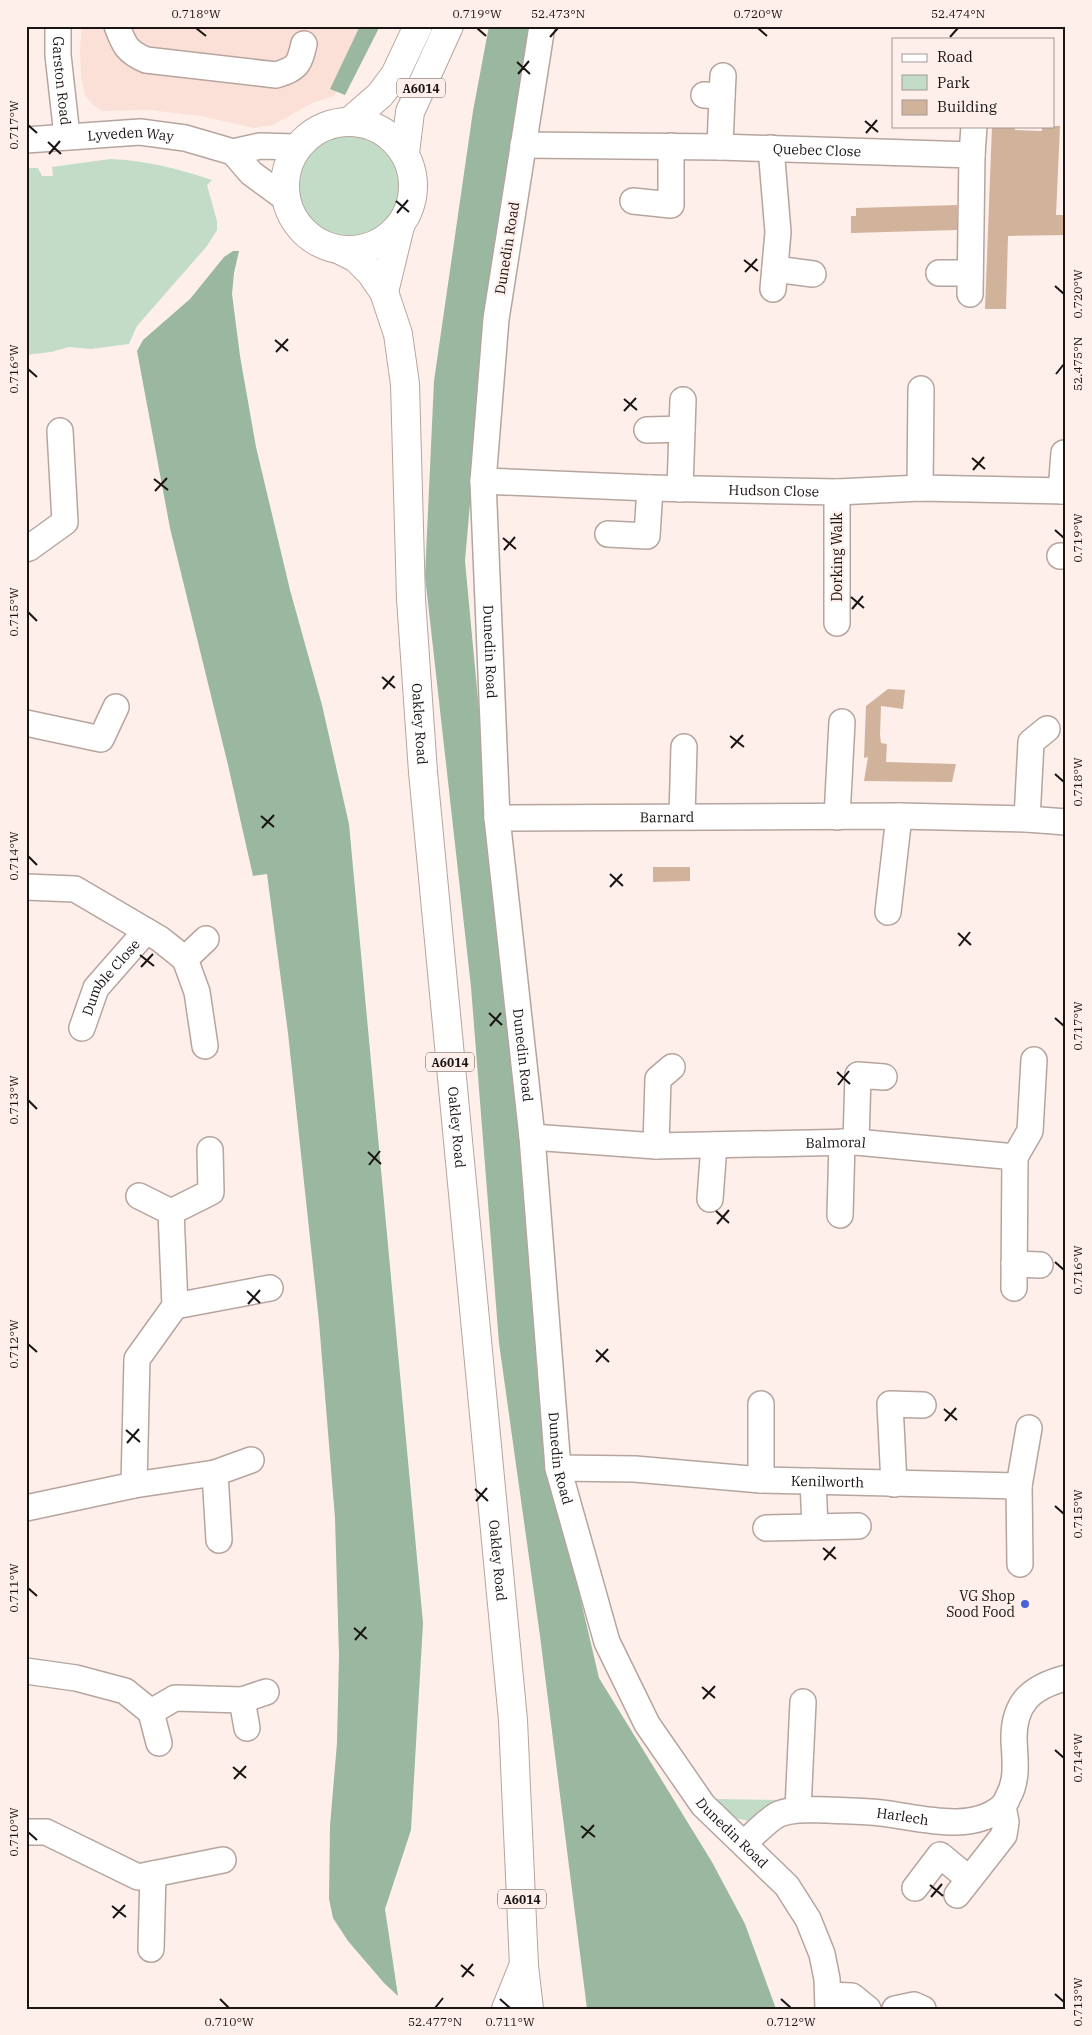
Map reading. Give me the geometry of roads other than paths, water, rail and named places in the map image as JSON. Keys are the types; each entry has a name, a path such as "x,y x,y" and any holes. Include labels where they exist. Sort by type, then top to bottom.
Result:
{"main road":[{"name":"A6014","path":"350,121 380,95 395,74 418,26"},
{"name":"A6014","path":"405,153 410,112 449,26"},
{"path":"384,292 400,226 409,209 414,190 412,171 405,153 391,136 372,125 350,121 330,124 311,133 296,147 288,163 284,180 285,198 292,218 305,234 322,245 342,251 364,249 384,241 400,226"},
{"name":"Oakley Road","path":"342,251 356,258 371,273 384,292 398,334 405,384 410,599 422,762 513,1720 524,1966 529,2009"},
{"name":"Oakley Road","path":"506,2009 524,1966"}],"street":[{"name":"Garston Road","path":"58,26 58,55 67,136"},
{"path":"117,26 124,46 134,55 146,60 276,75 292,70 300,60 304,44"},
{"name":"Dunedin Road","path":"542,26 496,319 483,481 497,818 532,1137 558,1468 607,1642 647,1724 703,1805 787,1886 808,1919 822,1954 828,2002"},
{"path":"716,89 720,147"},
{"path":"939,273 970,283 974,128"},
{"name":"Lyveden Way","path":"26,140 140,132 185,138 233,152 260,146 296,147"},
{"name":"Quebec Close","path":"524,145 771,148 972,156"},
{"path":"633,200 671,205 671,146"},
{"path":"771,148 778,232 774,279 813,274"},
{"path":"233,152 251,173 285,198"},
{"path":"920,389 920,488"},
{"path":"680,488 683,400"},
{"path":"648,430 682,429"},
{"path":"26,549 65,522 60,431"},
{"path":"1064,453 1064,491"},
{"name":"Hudson Close","path":"483,481 650,488 837,492 920,488 1064,491"},
{"path":"608,534 647,536 650,488"},
{"name":"Dorking Walk","path":"837,492 837,622"},
{"path":"26,724 101,739 116,707"},
{"path":"837,817 842,722"},
{"path":"1027,819 1031,742 1047,729"},
{"path":"682,816 684,746"},
{"path":"888,912 899,816"},
{"name":"Barnard","path":"497,818 899,816 1027,819 1066,822"},
{"name":"Dumble Close","path":"26,887 75,889 160,939 185,959"},
{"name":"Dumble Close","path":"82,1028 96,988 146,931"},
{"path":"205,1046 197,992 185,959 206,939"},
{"path":"1014,1288 1015,1157 1030,1131 1034,1060"},
{"path":"656,1146 658,1079 672,1067"},
{"path":"840,1215 858,1076 884,1077"},
{"name":"Balmoral","path":"532,1137 656,1146 849,1142 1015,1157"},
{"path":"710,1199 714,1145"},
{"path":"171,1212 211,1192 210,1150"},
{"path":"139,1196 171,1212"},
{"path":"134,1485 137,1359 175,1306 171,1212"},
{"path":"1014,1264 1040,1265"},
{"path":"175,1306 270,1288"},
{"path":"760,1404 761,1480"},
{"path":"894,1484 890,1404 923,1405"},
{"path":"1020,1564 1019,1486 1026,1456 1029,1428"},
{"path":"26,1508 134,1485 215,1474 251,1460"},
{"name":"Kenilworth","path":"558,1468 635,1469 761,1480 1019,1486"},
{"path":"215,1474 219,1540"},
{"path":"813,1481 815,1527"},
{"path":"766,1528 858,1526"},
{"path":"26,1671 76,1678 125,1691 152,1712 159,1743"},
{"path":"915,1888 940,1855 959,1880 1004,1835 1006,1822 1003,1806 1012,1791 1014,1780 1016,1718 1023,1703 1034,1690 1050,1682 1066,1678"},
{"path":"152,1712 175,1698 242,1700 266,1692"},
{"path":"242,1700 247,1728"},
{"path":"796,1713 798,1809"},
{"name":"Harlech","path":"744,1843 778,1815 798,1809 880,1813 964,1821 980,1818 1003,1806"},
{"path":"26,1832 46,1832 138,1878 223,1860"},
{"path":"151,1949 153,1874"},
{"path":"828,2002 852,1996 868,2009"},
{"path":"895,2009 914,2005 923,2009"}],"place":[{"name":"VG Shop Sood Food","path":"1025,1604"}]}
